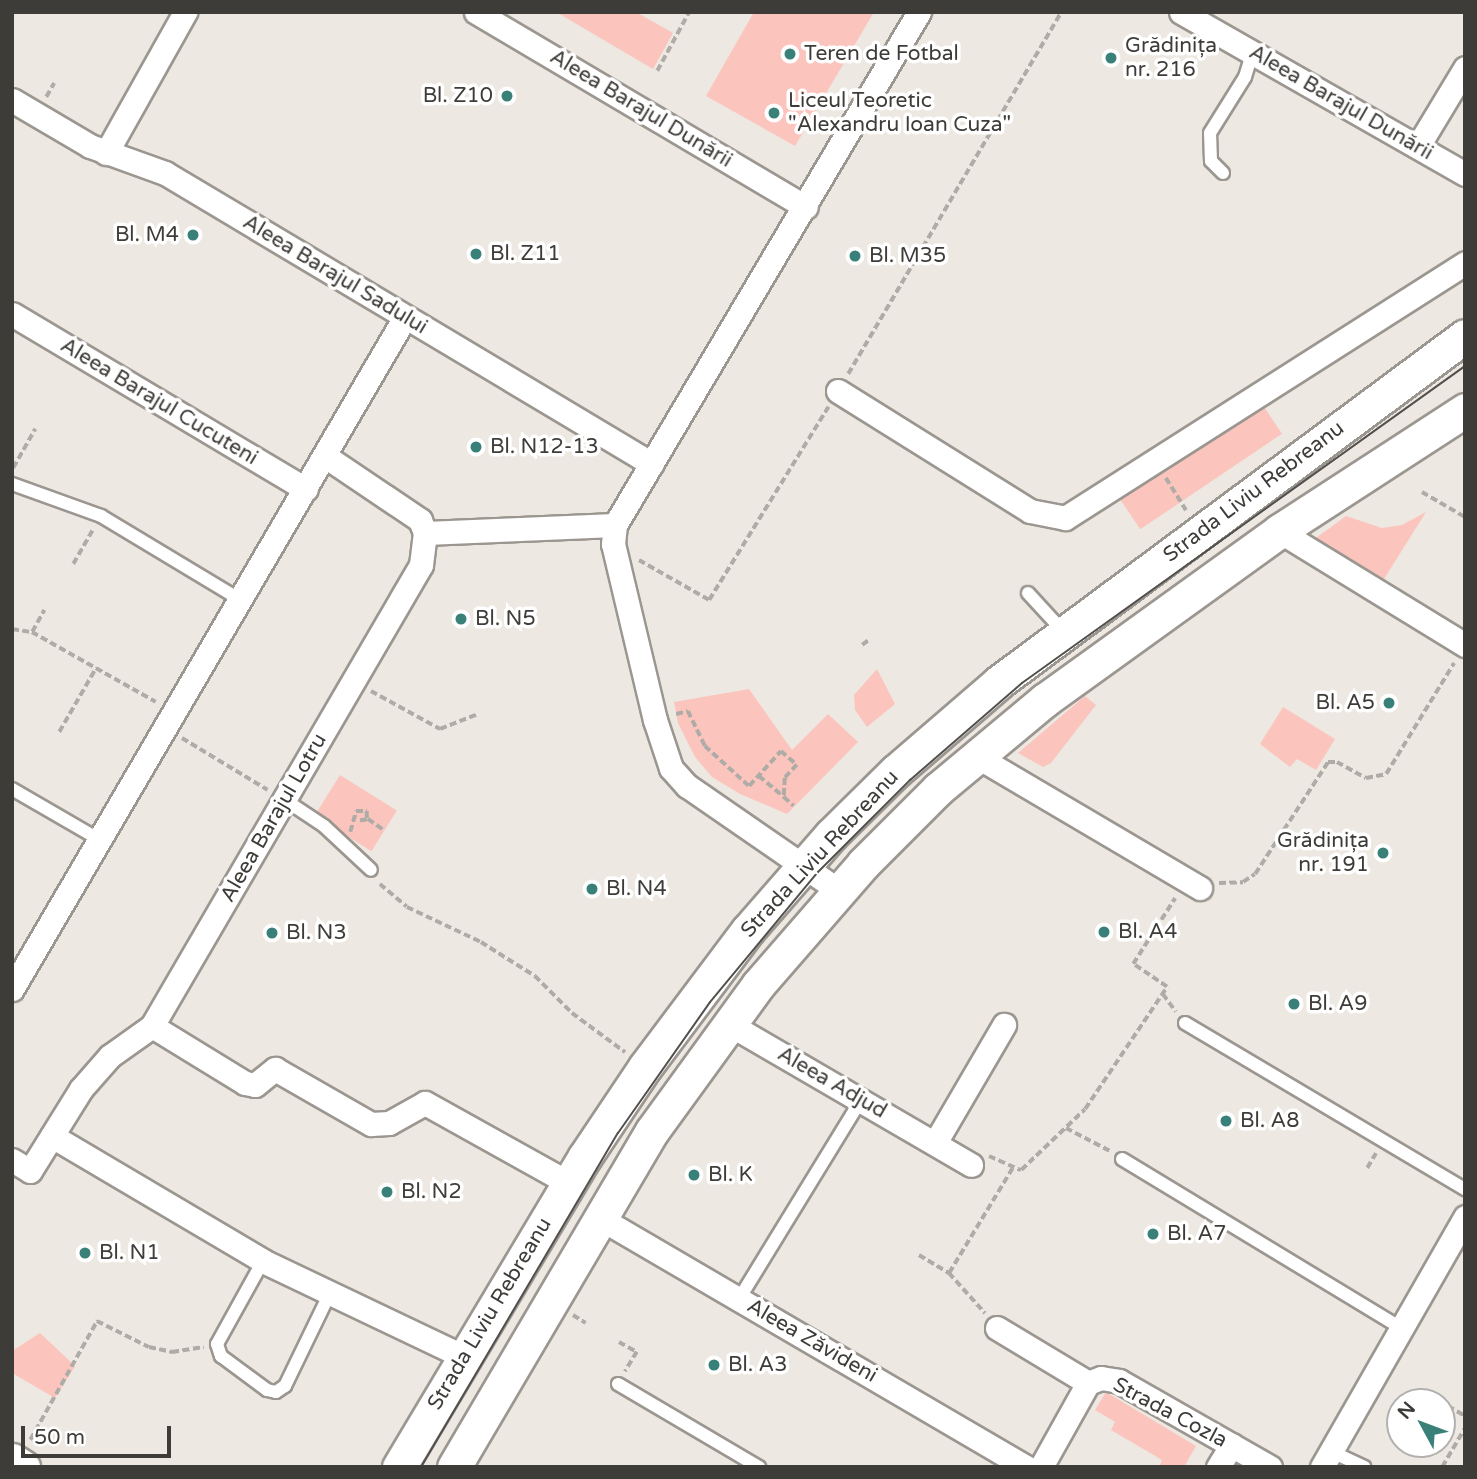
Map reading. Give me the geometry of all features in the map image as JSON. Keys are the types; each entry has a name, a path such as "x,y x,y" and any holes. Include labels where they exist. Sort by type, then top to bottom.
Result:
{"street":[{"path":"106,152 185,12"},
{"name":"Aleea Barajul Dunării","path":"477,12 806,206"},
{"path":"838,890 805,863 687,786 671,768 655,720 614,535 652,464 919,12"},
{"name":"Aleea Barajul Dunării","path":"1181,12 1465,174"},
{"path":"1418,146 1465,68"},
{"name":"Aleea Barajul Sadului","path":"12,100 106,152 165,173 652,464"},
{"path":"838,391 1030,511 1065,519 1154,458 1465,263"},
{"name":"Aleea Barajul Cucuteni","path":"12,314 306,489"},
{"path":"15,979 171,720 405,317"},
{"name":"Strada Liviu Rebreanu","path":"399,1467 569,1184 645,1066 731,951 805,863 896,771 1064,632 1465,336"},
{"name":"Strada Liviu Rebreanu","path":"454,1467 598,1217 729,1024 838,890 976,756 1125,640 1279,531 1465,410"},
{"path":"325,456 406,506 420,520 425,534 614,535"},
{"path":"1279,531 1465,645"},
{"name":"Aleea Barajul Lotru","path":"12,1160 30,1171 110,1056 152,1027 417,573 425,534"},
{"path":"976,756 1200,888"},
{"name":"Aleea Adjud","path":"729,1024 971,1165"},
{"path":"935,1143 1004,1025"},
{"path":"152,1027 245,1083 256,1085 275,1069 370,1124 389,1122 425,1103 569,1184"},
{"path":"52,1136 263,1261 329,1295 464,1357"},
{"name":"Aleea Zăvideni","path":"598,1217 1026,1467"},
{"path":"1326,1459 1465,1217"},
{"name":"Strada Cozla","path":"997,1328 1088,1383 1101,1378 1119,1381 1270,1467"},
{"path":"1041,1467 1088,1383"},
{"path":"1218,1467 1232,1445"}],"lane":[{"path":"1223,173 1211,161 1210,134 1245,78 1250,61 1245,48"},
{"path":"12,484 101,516 241,600"},
{"path":"1028,593 1064,632"},
{"path":"12,789 100,839"},
{"path":"285,800 344,842 371,870"},
{"path":"1185,1024 1465,1189"},
{"path":"739,1298 861,1100"},
{"path":"1122,1158 1401,1328"},
{"path":"263,1261 217,1344 221,1356 276,1392 285,1386 329,1295"},
{"path":"618,1384 759,1467"},
{"path":"1326,1459 1365,1467"}],"path":[{"path":"657,71 689,12"},
{"path":"614,535 709,600 838,391 1060,12"},
{"path":"12,470 35,429"},
{"path":"1154,458 1201,533"},
{"path":"1422,492 1465,517"},
{"path":"73,564 101,516"},
{"path":"32,632 44,610"},
{"path":"12,629 32,632 96,668 285,800"},
{"path":"862,645 870,639"},
{"path":"1200,888 1243,882 1255,874 1328,762 1338,762 1366,778 1386,774 1465,645"},
{"path":"59,732 96,668"},
{"path":"354,681 440,729 478,714"},
{"path":"655,720 688,711 705,746 719,763 749,786 781,751 797,765 785,778 784,797"},
{"path":"759,776 794,806"},
{"path":"344,842 356,821 354,814 361,808 368,813 368,819"},
{"path":"356,821 368,819 384,830"},
{"path":"371,870 384,890 407,907 481,942 534,976 572,1013 645,1066"},
{"path":"971,1165 982,1151 1012,1169 1021,1170 1085,1109 1167,987 1133,964 1177,896 1177,876"},
{"path":"1163,994 1185,1024"},
{"path":"1066,1128 1122,1158"},
{"path":"949,1273 1012,1169"},
{"path":"919,1255 949,1273 997,1328"},
{"path":"18,1463 97,1321 132,1341 172,1352 217,1344"},
{"path":"618,1384 636,1352 619,1342"},
{"path":"1442,1467 1465,1428"}],"shaded area":[{"path":"556,12 636,12 673,33 653,69"},
{"name":"Teren de Fotbal","path":"754,12 874,12 795,146 706,96"},
{"path":"1258,398 1282,434 1140,529 1116,494"},
{"path":"1426,512 1384,579 1316,538 1346,516 1382,528 1402,525"},
{"path":"877,669 895,704 867,727 855,710 854,695"},
{"path":"749,689 792,750 828,714 858,742 787,814 740,794 712,777 695,757 678,723 674,702"},
{"path":"1085,696 1096,705 1051,763 1043,767 1018,753"},
{"path":"1283,707 1335,739 1316,770 1297,759 1290,767 1260,744"},
{"path":"340,775 397,811 371,851 315,816"},
{"path":"40,1333 75,1366 55,1398 12,1373 12,1351"},
{"path":"1106,1392 1196,1446 1184,1467 1159,1467 1162,1460 1111,1430 1115,1422 1095,1410"}],"tram line":[{"path":"421,1467 618,1133 710,1002 817,873 910,780 1022,683 1465,366"}],"place":[{"name":"Teren de Fotbal","path":"790,54"},
{"name":"Grădinița nr. 216","path":"1111,58"},
{"name":"Bl. Z10","path":"507,96"},
{"name":"Liceul Teoretic \"Alexandru Ioan Cuza\"","path":"774,113"},
{"name":"Bl. M4","path":"193,235"},
{"name":"Bl. Z11","path":"476,254"},
{"name":"Bl. M35","path":"855,256"},
{"name":"Bl. N12-13","path":"476,447"},
{"name":"Bl. N5","path":"461,619"},
{"name":"Bl. A5","path":"1389,703"},
{"name":"Grădinița nr. 191","path":"1383,853"},
{"name":"Bl. N4","path":"592,889"},
{"name":"Bl. A4","path":"1104,932"},
{"name":"Bl. N3","path":"272,933"},
{"name":"Bl. A9","path":"1294,1004"},
{"name":"Bl. A8","path":"1226,1121"},
{"name":"Bl. K","path":"694,1175"},
{"name":"Bl. N2","path":"387,1192"},
{"name":"Bl. A7","path":"1153,1234"},
{"name":"Bl. N1","path":"85,1253"},
{"name":"Bl. A3","path":"714,1365"}]}
